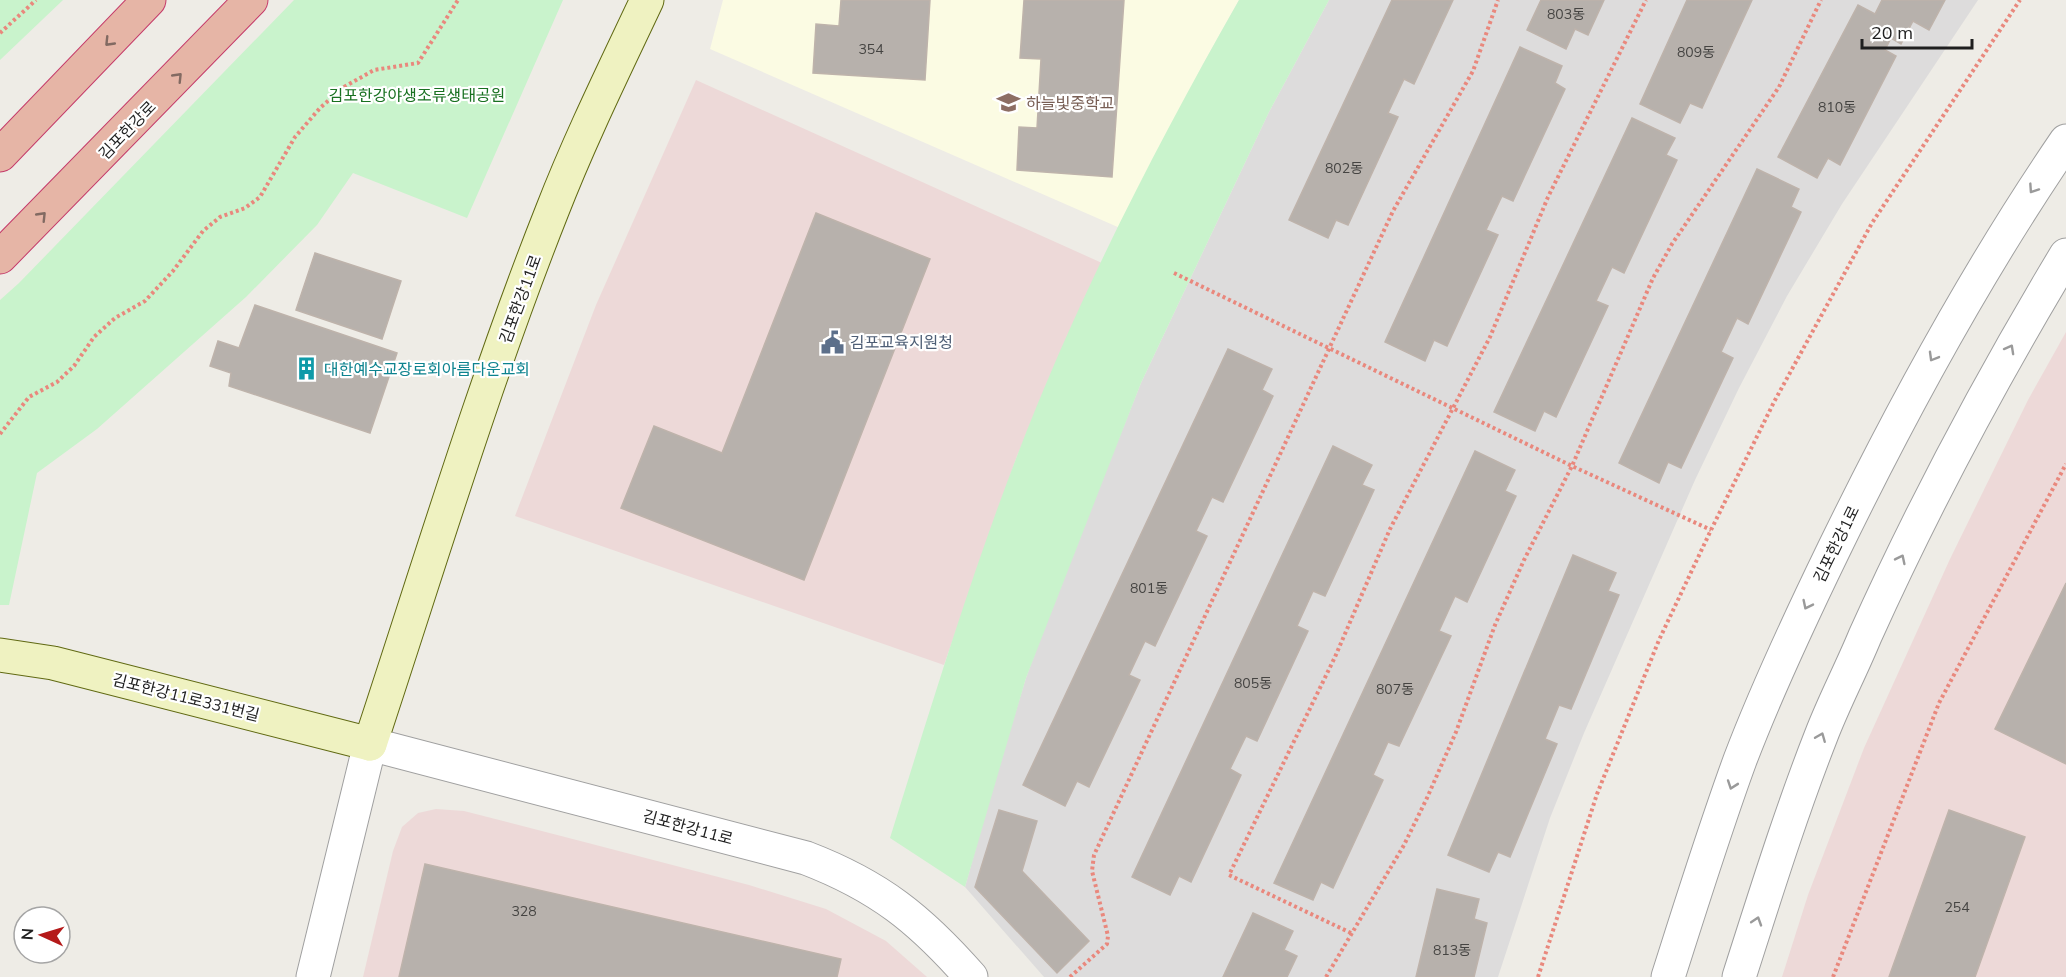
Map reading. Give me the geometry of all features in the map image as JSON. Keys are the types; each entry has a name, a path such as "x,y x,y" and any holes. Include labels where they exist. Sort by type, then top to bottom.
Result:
{"highway":[{"path":"0,155 150,0"},
{"name":"김포한강로","path":"0,257 251,0"}],"main road":[{"name":"김포한강11로","path":"370,744 392,629 494,320 546,183 587,88 630,0"},
{"name":"김포한강11로","path":"370,744 503,345 552,211 599,99 647,0"},
{"name":"김포한강11로331번길","path":"0,655 53,663 370,744"}],"street":[{"name":"김포한강1로","path":"1668,977 1740,759 1797,627 1861,493 1930,362 2016,215 2066,141"},
{"path":"1739,977 1780,849 1821,735 1887,588 2011,346 2066,255"},
{"name":"김포한강11로","path":"313,977 370,744 806,858 827,866 893,901 922,925 971,977"}],"path":[{"path":"0,33 36,0"},
{"path":"0,434 30,397 57,382 74,366 94,337 115,318 145,301 173,271 203,231 220,217 245,208 260,197 295,137 320,108 344,87 374,70 418,63 458,0"},
{"path":"1070,977 1107,944 1108,936 1092,871 1094,855 1404,188 1473,70 1498,0"},
{"path":"1351,933 1229,875 1335,657 1376,558 1454,409 1505,305 1548,198 1646,0"},
{"path":"1326,977 1404,845 1427,798 1504,604 1572,466 1663,259 1779,87 1821,0"},
{"path":"1538,977 1597,794 1659,640 1774,402 1872,223 2020,0"},
{"path":"1174,273 1572,466 1711,530"},
{"path":"1833,977 1939,703 2066,464"}],"shaded area":[{"name":"하늘빛중학교","path":"723,0 1239,0 1202,66 1120,228 710,49"},
{"path":"1329,0 1978,0 1842,204 1787,296 1739,388 1695,480 1584,733 1550,818 1498,977 1044,977 965,887 996,776 1026,678 1056,596 1141,383 1269,112"},
{"path":"696,80 1102,263 1017,456 944,665 515,516 596,305"},
{"path":"2066,332 2066,977 1782,977 1808,895 1864,748 1950,559 2028,400"},
{"path":"436,809 464,811 749,885 826,909 886,941 927,977 363,977 393,851 402,827 418,813"}],"green space":[{"path":"0,0 63,0 0,60"},
{"name":"김포한강야생조류생태공원","path":"294,0 563,0 467,218 353,173 317,225 246,297 97,429 37,473 9,605 0,605 0,300"},
{"path":"1239,0 1329,0 1269,112 1141,383 1026,678 965,887 890,838 966,598 999,503 1040,397 1119,224"}],"building":[{"path":"841,0 930,0 925,80 813,73 816,24 839,26"},
{"path":"1024,0 1124,0 1112,177 1017,170 1019,127 1037,128 1041,59 1020,58"},
{"path":"1392,0 1453,0 1414,84 1404,79 1388,113 1398,117 1348,225 1336,220 1328,238 1289,220"},
{"path":"1541,0 1604,0 1588,35 1575,29 1566,49 1527,30"},
{"path":"1687,0 1752,0 1702,108 1690,103 1680,123 1640,104"},
{"path":"1882,0 1945,0 1929,30 1913,21 1901,44 1891,38 1885,50 1896,56 1840,165 1828,158 1817,178 1778,157 1858,5 1875,14"},
{"path":"1520,47 1562,66 1555,83 1565,89 1513,201 1502,196 1486,230 1498,235 1447,346 1434,340 1425,361 1385,342"},
{"path":"1632,118 1675,138 1666,155 1677,160 1624,273 1612,267 1596,301 1608,306 1556,417 1544,411 1535,431 1494,412"},
{"path":"1757,169 1799,189 1791,207 1801,212 1748,324 1737,318 1721,352 1733,358 1681,468 1668,462 1659,483 1619,463"},
{"name":"김포교육지원청","path":"816,213 930,259 804,580 621,508 654,426 722,453"},
{"name":"대한예수교장로회아름다운교회","path":"315,253 401,281 382,339 296,310"},
{"name":"대한예수교장로회아름다운교회","path":"255,305 397,353 370,433 229,386 231,373 210,366 218,341 239,348"},
{"path":"1228,349 1272,369 1262,390 1273,396 1223,502 1212,497 1196,531 1207,536 1155,646 1145,641 1129,675 1140,680 1089,787 1077,781 1065,806 1023,785"},
{"path":"1333,446 1372,465 1362,485 1374,490 1325,596 1313,591 1297,626 1308,631 1257,741 1246,736 1230,769 1241,775 1191,882 1179,876 1170,895 1132,877"},
{"path":"1475,451 1515,470 1505,491 1516,496 1467,602 1455,596 1439,631 1451,636 1399,746 1388,742 1373,775 1383,780 1333,888 1321,882 1313,900 1274,883"},
{"path":"1573,555 1616,573 1608,591 1619,595 1571,709 1559,705 1545,739 1557,744 1510,857 1498,852 1489,872 1448,855"},
{"path":"2066,583 2066,764 1995,729"},
{"path":"999,810 1037,821 1022,871 1089,941 1057,973 975,887"},
{"path":"1949,810 2025,837 1975,977 1889,977"},
{"path":"425,864 841,959 837,977 399,977"},
{"path":"1437,889 1479,899 1474,919 1487,923 1474,977 1416,977"},
{"path":"1253,913 1293,931 1284,950 1297,956 1287,977 1223,977"}],"place":[{"name":"하늘빛중학교","path":"1008,103"},
{"name":"김포교육지원청","path":"832,342"},
{"name":"대한예수교장로회아름다운교회","path":"306,369"}]}
